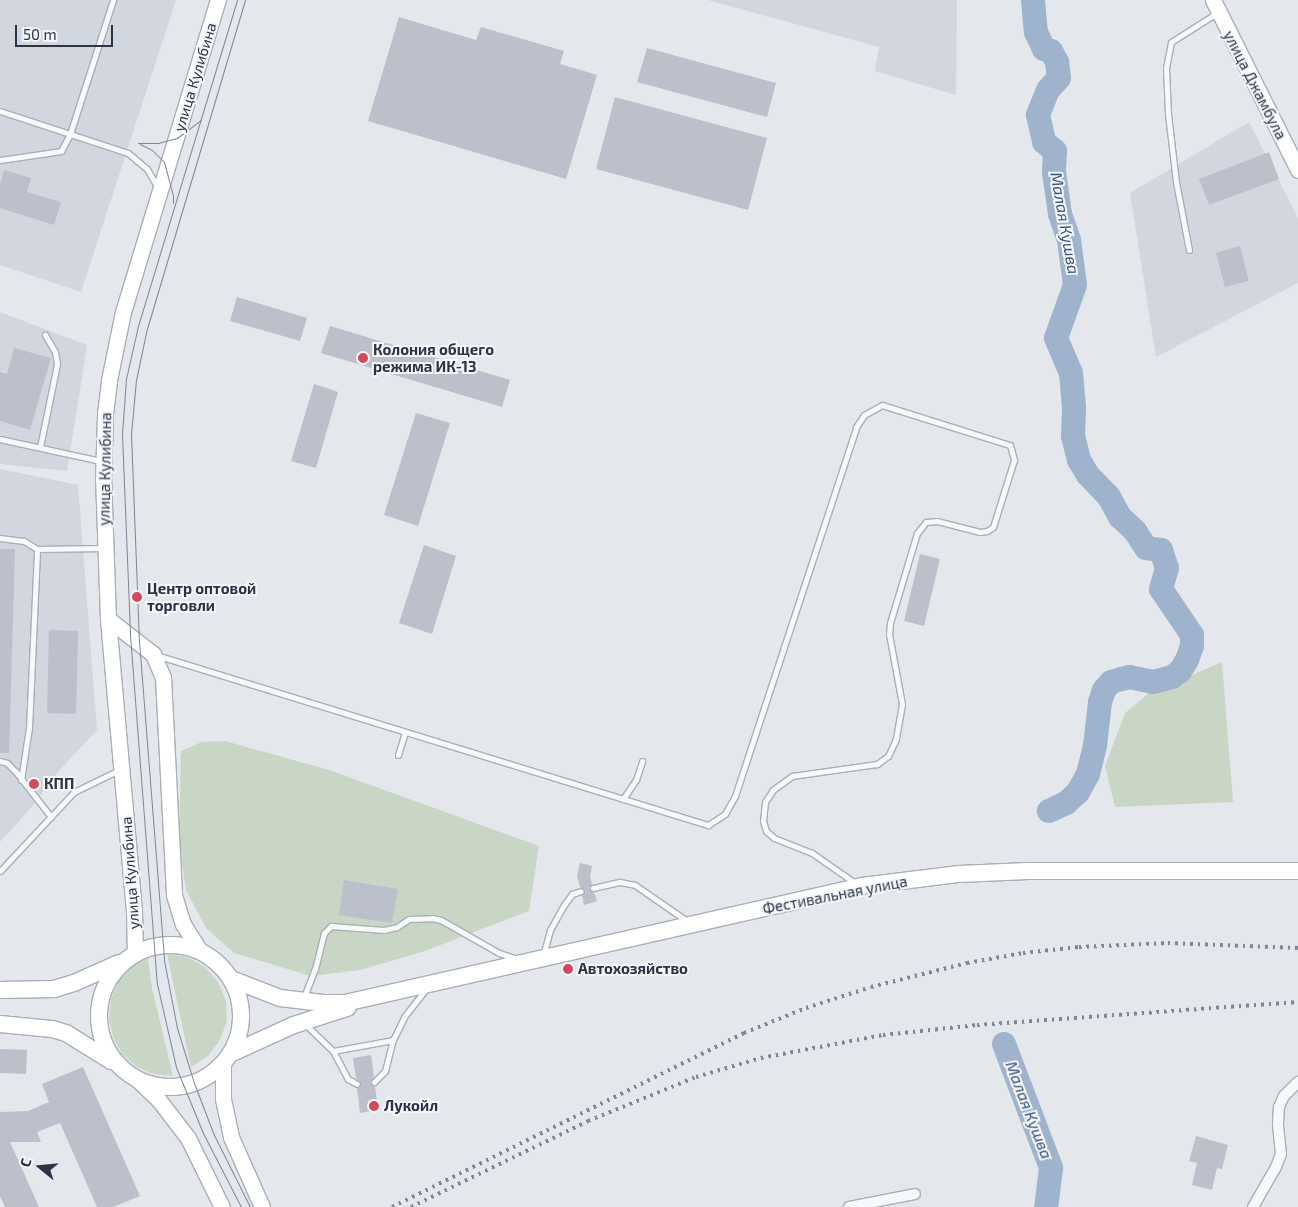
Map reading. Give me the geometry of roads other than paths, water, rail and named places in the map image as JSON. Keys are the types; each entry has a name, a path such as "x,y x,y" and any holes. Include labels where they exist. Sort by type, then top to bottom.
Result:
{"main road":[{"name":"Фестивальная улица","path":"231,979 261,992 301,1002 345,1003 862,886 959,874 1028,871 1298,871"},
{"path":"0,990 54,989 74,983 153,947 171,944 200,951 219,964 231,979 238,993 241,1016 240,1032 226,1060 208,1077 186,1086 162,1088 138,1080 94,1049 66,1033 41,1028 0,1024"},
{"path":"119,1067 104,1044 98,1014 104,989 112,974 130,957"},
{"name":"Фестивальная улица","path":"226,1060 303,1022 382,995"}],"street":[{"name":"улица Кулибина","path":"130,957 134,910 108,619 105,548 105,414 115,345 133,279 218,0"},
{"name":"улица Джамбула","path":"1216,6 1298,170"},
{"path":"108,619 153,654 163,677 174,895 183,924 200,951"},
{"path":"226,1060 224,1099 231,1137 262,1207"},
{"path":"138,1080 158,1099 188,1138 222,1207"},
{"path":"1253,1207 1282,1154 1278,1124 1279,1107 1284,1096 1298,1082"},
{"path":"849,1207 915,1194"}],"lane":[{"path":"0,160 61,151 70,134 113,0"},
{"path":"1189,250 1174,172 1168,114 1166,68 1171,42 1216,6"},
{"path":"0,111 128,153 147,169 160,193"},
{"path":"40,447 57,364 55,352 45,335"},
{"path":"153,654 708,825 725,814 730,807 856,427 864,415 882,405 1010,444 1014,460 993,527 987,531 980,532 937,521 926,522 917,533 890,623 889,634 902,704 896,739 888,756 876,764 792,776 773,790 765,802 763,821 766,830 774,838 812,853 842,875 862,886"},
{"path":"0,439 104,462"},
{"path":"0,538 24,541 37,549 105,548"},
{"path":"21,780 29,728 37,549"},
{"path":"398,755 405,732"},
{"path":"0,761 11,766 51,817"},
{"path":"623,799 636,780 642,761"},
{"path":"0,871 74,792 122,769"},
{"path":"593,888 620,882 635,885 691,924"},
{"path":"301,1002 315,969 324,933 331,926 384,930 397,927 409,919 432,918 441,920 499,953 535,961 550,930 572,894 581,891"},
{"path":"374,1082 385,1071 393,1040 404,1017 429,985"},
{"path":"303,1022 333,1051 348,1079 357,1084"},
{"path":"333,1051 393,1040"}],"waterway":[{"name":"Малая Кушва","path":"1033,0 1036,32 1044,49 1051,51 1057,62 1059,78 1048,90 1038,115 1044,142 1055,151 1054,172 1060,214 1069,240 1075,285 1056,338 1071,373 1074,408 1073,436 1079,460 1088,475 1109,497 1120,517 1135,531 1146,548 1161,550 1167,568 1161,589 1192,635 1192,646 1187,660 1180,671 1172,677 1153,682 1130,677 1111,682 1104,690 1100,702 1095,746 1088,774 1078,792 1066,803 1049,811"},
{"name":"Малая Кушва","path":"1004,1044 1051,1168 1046,1207"}],"tram line":[{"path":"237,0 138,326 126,379 122,434 130,635 157,984 176,1067 203,1133 241,1207"},
{"path":"245,0 147,328 136,380 131,434 139,641 164,960 177,1028 194,1083 214,1135 250,1207"},
{"path":"138,143 158,143 177,138 201,120"},
{"path":"140,144 152,150 164,162 173,195 173,203"}],"railway":[{"path":"392,1207 744,1033 806,1008 871,987 967,963 1023,953 1079,947 1168,943 1298,948"},
{"path":"411,1207 588,1121 696,1077 761,1058 883,1035 977,1025 1298,1002"}],"place":[{"name":"Колония общего режима ИК-13","path":"363,358"},
{"name":"Центр оптовой торговли","path":"137,597"},
{"name":"КПП","path":"34,784"},
{"name":"Автохозяйство","path":"568,969"},
{"name":"Лукойл","path":"374,1106"}]}
